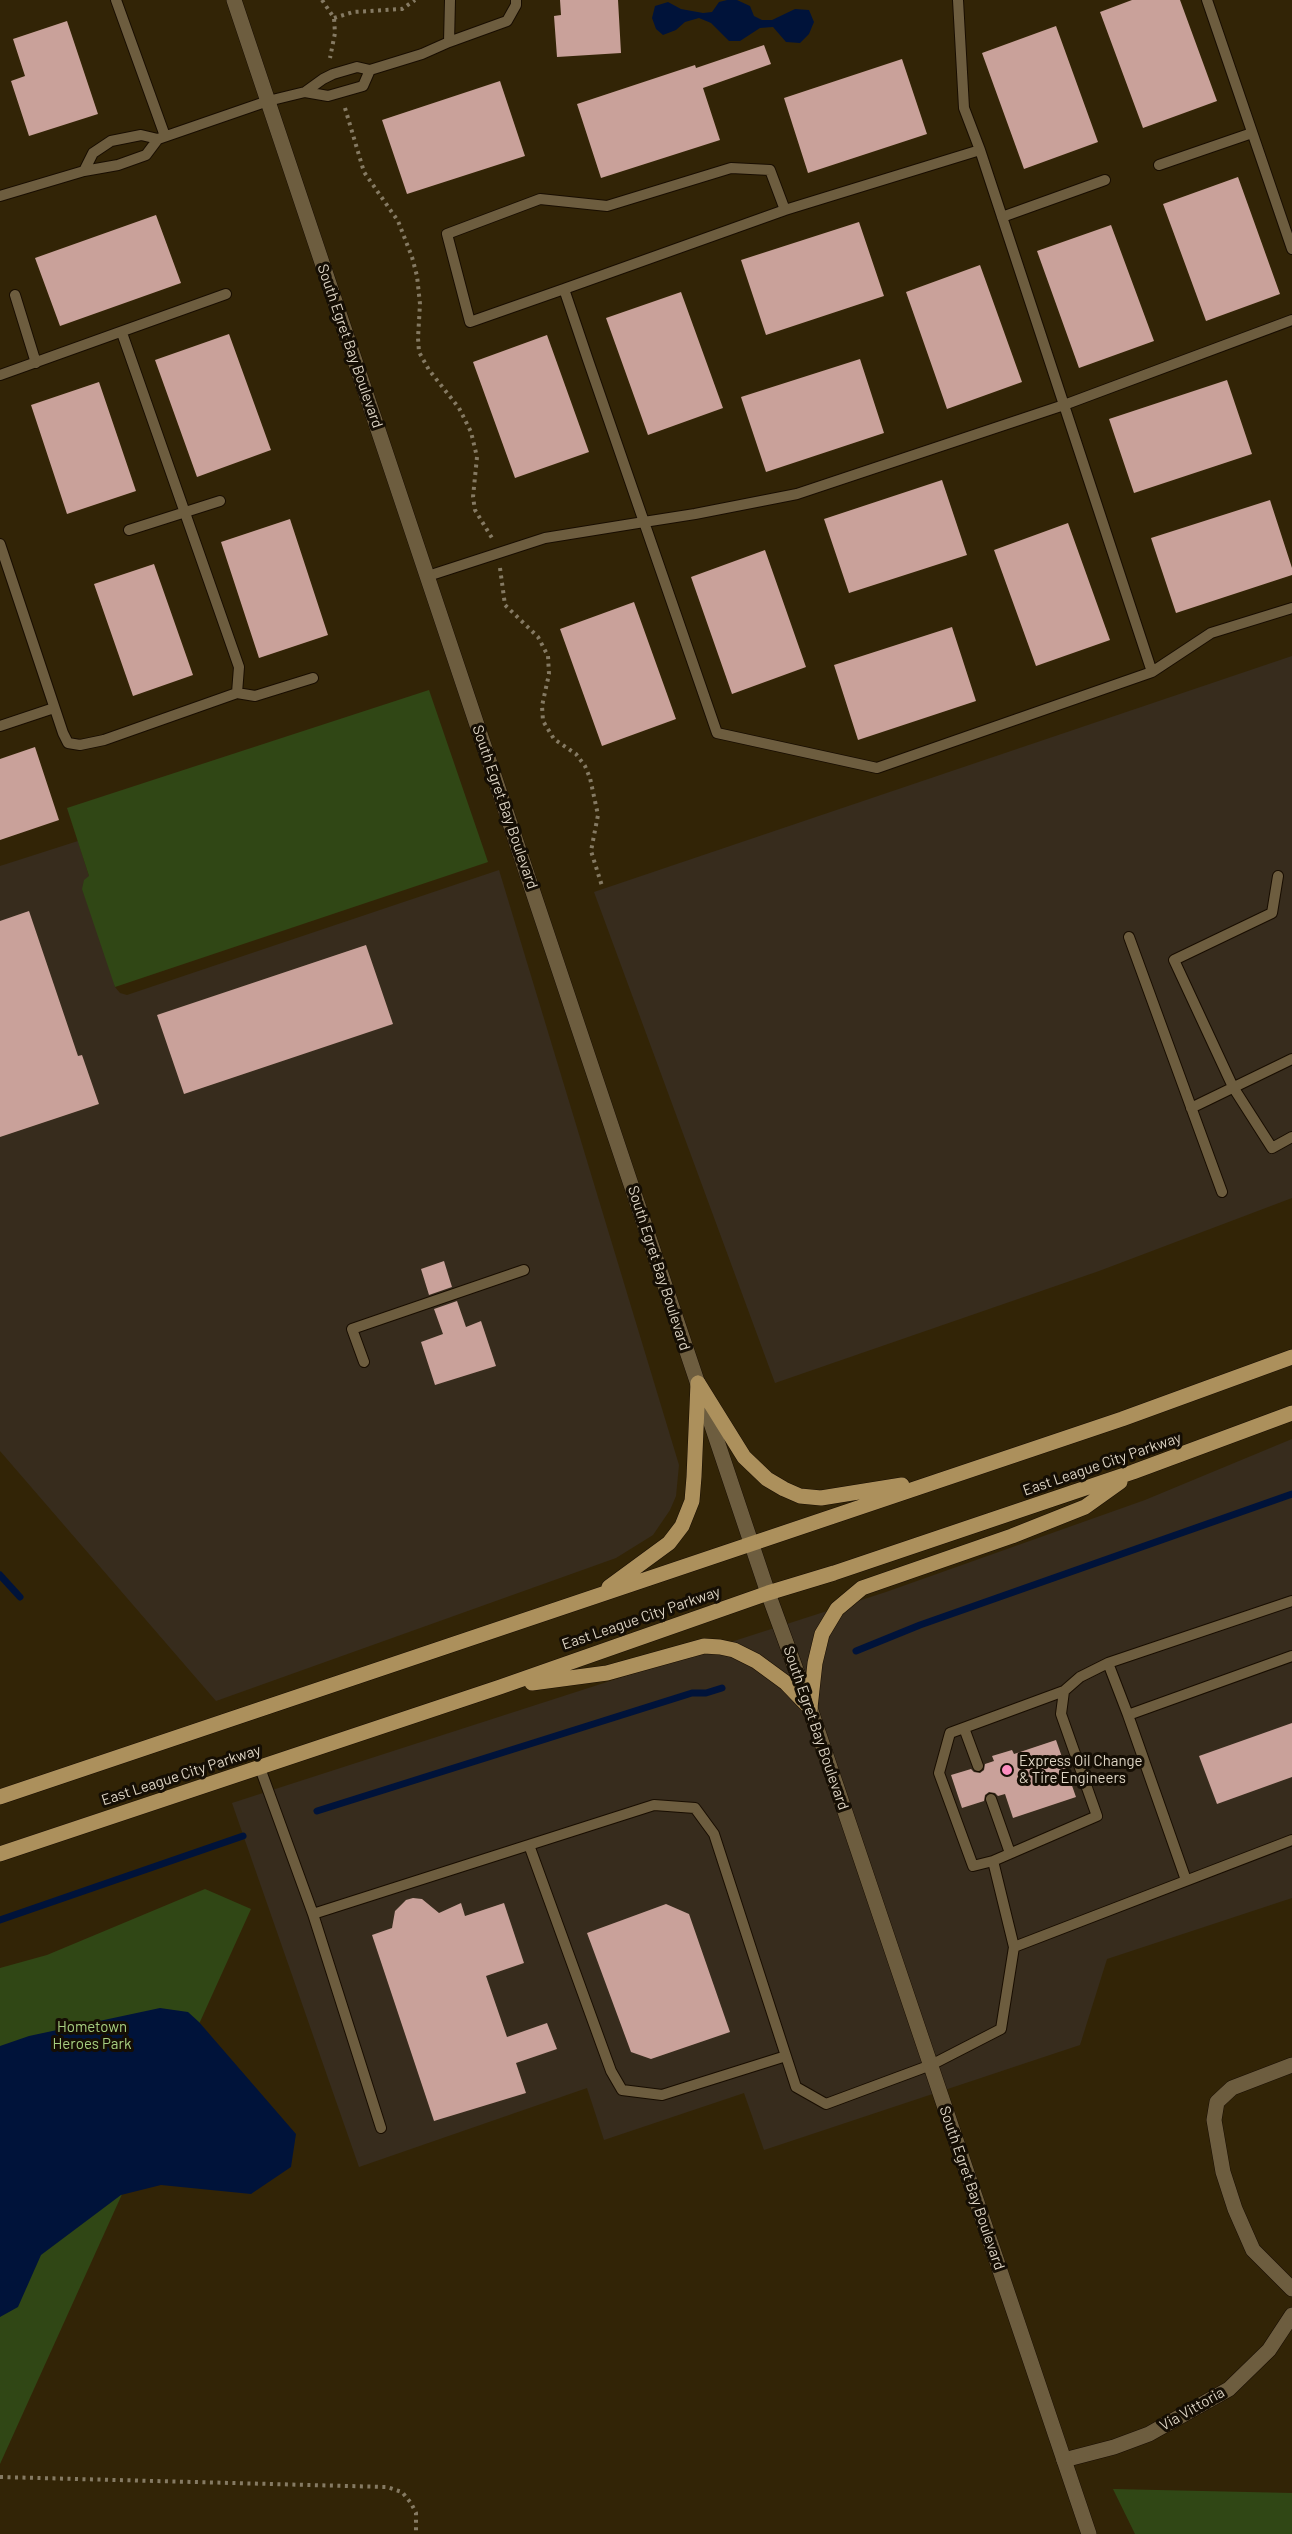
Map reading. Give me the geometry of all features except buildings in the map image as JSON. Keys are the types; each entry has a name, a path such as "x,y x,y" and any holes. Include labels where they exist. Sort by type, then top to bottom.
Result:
{"main road":[{"name":"South Egret Bay Boulevard","path":"234,0 768,1593 810,1708 1089,2534"},
{"path":"0,1797 751,1542 1122,1419 1292,1357"},
{"path":"698,1383 744,1457 767,1479 789,1492 800,1496 821,1498 944,1479"},
{"path":"598,1595 669,1543 682,1526 692,1501 698,1383"},
{"name":"East League City Parkway","path":"0,1854 500,1687 768,1593 1133,1472 1292,1413"},
{"path":"810,1708 815,1663 822,1634 837,1609 862,1588 1012,1536 1085,1507 1133,1472"},
{"path":"500,1687 607,1673 705,1646 720,1647 734,1650 756,1661 786,1683 810,1708"},
{"path":"1292,2065 1232,2088 1217,2102 1214,2120 1222,2172 1253,2250 1292,2289"},
{"name":"Via Vittoria","path":"1064,2460 1114,2447 1149,2434 1229,2389 1269,2350 1292,2315"}],"lane":[{"path":"116,0 161,137"},
{"path":"449,42 450,0"},
{"path":"84,171 93,153 111,141 141,135 161,137 268,101 305,92 333,74 357,67 370,70 422,54 507,21 516,5 516,0"},
{"path":"958,0 964,108 980,150 1152,672"},
{"path":"1207,0 1292,249"},
{"path":"305,92 328,96 363,86 370,70"},
{"path":"1159,165 1252,133"},
{"path":"0,196 84,171 118,165 146,155 161,137"},
{"path":"785,210 770,170 731,168 607,206 540,199 447,234 470,322 785,210 980,150"},
{"path":"1002,217 1105,180"},
{"path":"564,289 717,733 877,768 1152,672 1211,633 1292,608"},
{"path":"0,375 226,294"},
{"path":"15,295 36,363"},
{"path":"428,576 545,538 797,494 1064,405 1292,321"},
{"path":"122,333 239,667 237,693"},
{"path":"129,530 220,501"},
{"path":"0,543 54,708 68,743 80,745 104,741 237,693 255,696 313,678"},
{"path":"0,726 54,708"},
{"path":"1278,876 1272,913 1174,960 1233,1087 1272,1148 1292,1137"},
{"path":"1129,937 1222,1192"},
{"path":"1191,1107 1292,1059"},
{"path":"364,1362 352,1329 524,1270"},
{"path":"1064,1691 1061,1714 1097,1816 993,1861 973,1866 939,1773 950,1733 1064,1691 1080,1677 1108,1663 1292,1602"},
{"path":"1128,1715 1292,1656"},
{"path":"1108,1663 1186,1880"},
{"path":"964,1728 978,1766"},
{"path":"260,1768 313,1914 381,2128"},
{"path":"991,1799 1010,1853"},
{"path":"313,1914 654,1805 695,1808 714,1834 796,2087 826,2104 931,2065 1001,2029 1014,1947 993,1861"},
{"path":"1014,1947 1292,1840"},
{"path":"529,1845 611,2071 622,2090 662,2095 786,2056"}],"path":[{"path":"322,0 334,18 335,33 331,65"},
{"path":"334,18 353,12 402,9 415,0"},
{"path":"343,100 363,171 398,221 412,257 420,304 418,338 420,352 429,370 459,408 471,432 477,457 473,497 475,510 493,542"},
{"path":"499,567 505,605 538,637 548,656 549,674 542,706 543,721 554,739 576,754 590,778 598,815 591,851 602,886"},
{"path":"0,2477 387,2487 402,2492 411,2503 416,2513 416,2534"}],"shaded area":[{"path":"1292,656 1292,1198 1099,1271 775,1383 594,892"},
{"path":"78,841 89,876 115,987 120,993 127,995 499,870 679,1465 676,1496 670,1510 653,1535 616,1558 216,1701 0,1451 0,866"},
{"path":"1292,1439 1292,1898 1107,1959 1080,2045 764,2150 744,2093 604,2140 587,2088 359,2167 232,1803 886,1592 1145,1500"}],"green space":[{"path":"429,690 488,862 115,987 82,889 84,880 89,876 67,808"},
{"name":"Hometown Heroes Park","path":"205,1889 251,1909 0,2464 0,1968 47,1955"},
{"path":"1113,2489 1292,2493 1292,2534 1135,2534"}],"water":[{"path":"737,0 750,6 754,16 762,20 772,20 795,9 809,10 814,22 809,34 800,43 786,42 773,27 760,28 740,41 729,41 711,23 699,18 685,22 676,30 663,35 656,29 652,18 655,6 668,2 681,9 703,13 712,12 719,2"},
{"path":"160,2008 188,2012 199,2022 296,2134 291,2167 251,2194 161,2185 121,2195 41,2255 18,2307 0,2317 0,2046 29,2036"}],"waterway":[{"path":"856,1651 920,1625 1292,1494"},
{"path":"0,1575 20,1597"},
{"path":"317,1811 692,1693 706,1693 722,1688"},
{"path":"0,1920 243,1836"}],"place":[{"name":"Express Oil Change & Tire Engineers","path":"1007,1770"}]}
